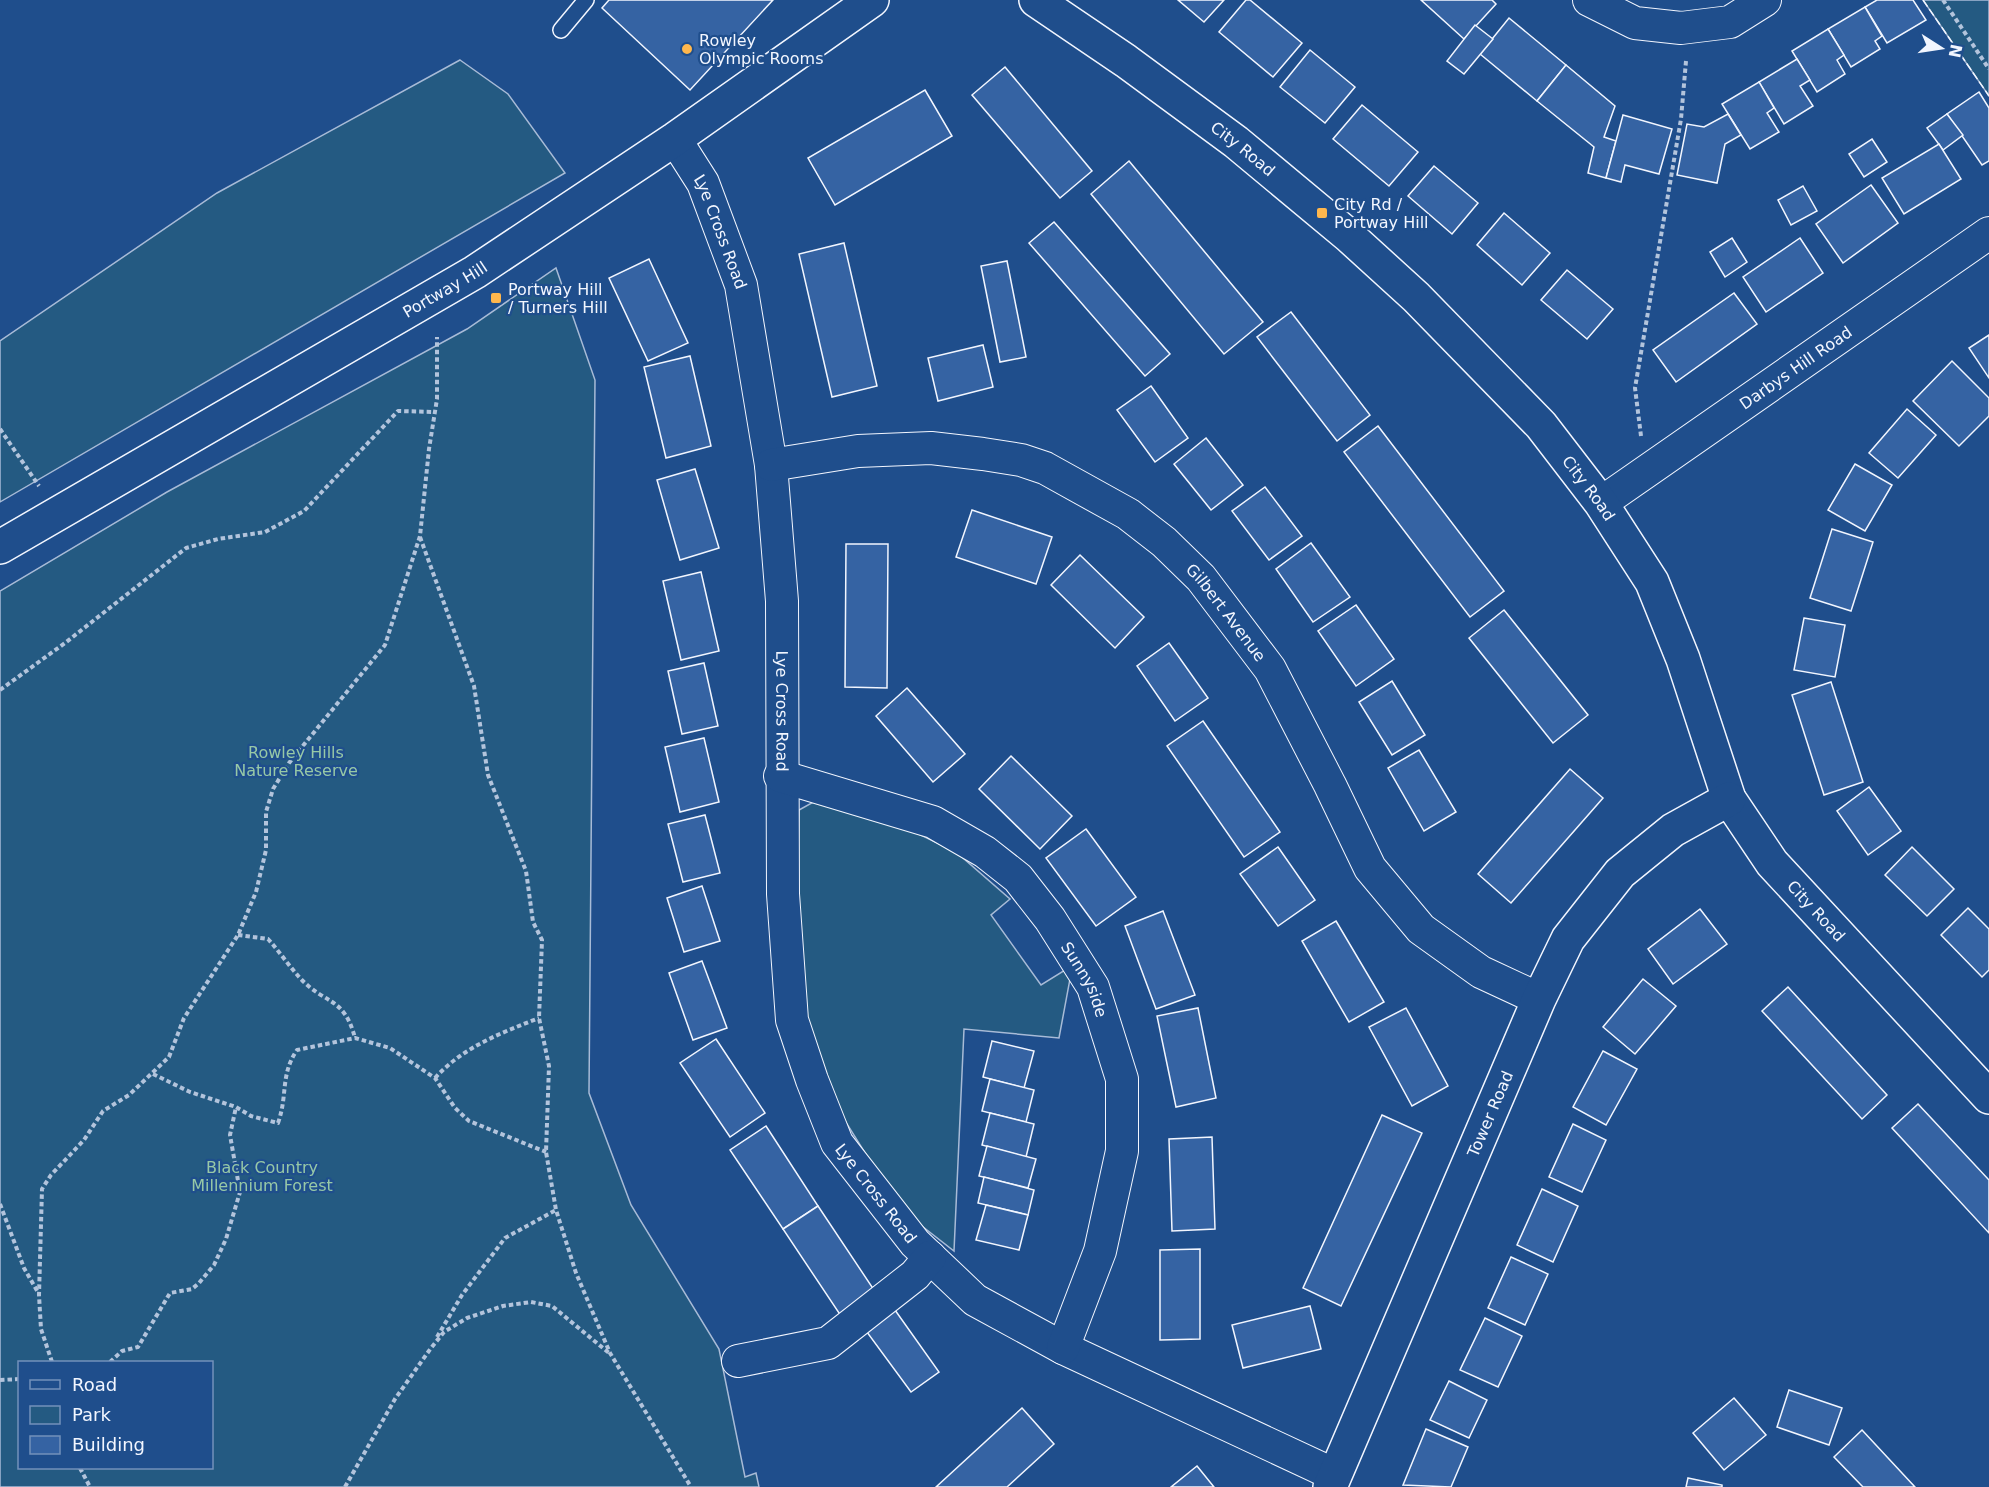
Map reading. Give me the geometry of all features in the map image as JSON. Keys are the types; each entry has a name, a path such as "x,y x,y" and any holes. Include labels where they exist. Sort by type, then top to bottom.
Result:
{"street":[{"name":"Portway Hill","path":"0,547 475,272 675,139 872,0"},
{"name":"City Road","path":"1036,0 1236,142 1349,236 1416,297 1540,425 1601,503 1652,582 1683,659 1729,799 1772,864 1989,1096"},
{"path":"1589,0 1635,23 1680,28 1730,22 1765,0"},
{"name":"Lye Cross Road","path":"675,139 703,183 741,285 771,465 782,601 780,776 783,894 792,1020 812,1080 837,1143 915,1244 975,1300 1063,1348 1332,1481"},
{"name":"Darbys Hill Road","path":"1601,503 1659,460 1989,233"},
{"name":"Gilbert Avenue","path":"771,465 858,451 931,447 982,454 1021,460 1045,468 1128,514 1164,542 1201,579 1270,669 1370,868 1421,929 1481,972 1539,999"},
{"name":"Sunnyside","path":"780,776 933,822 986,852 1024,886 1050,919 1093,987 1122,1079 1122,1151 1100,1251 1063,1348"},
{"name":"Tower Road","path":"1332,1481 1539,999 1568,939 1620,873 1673,830 1729,799"},
{"name":"Lye Cross Road","path":"738,1361 828,1343 915,1275 930,1257"}],"lane":[{"path":"561,30 586,0"}],"path":[{"path":"1943,0 1989,69"},
{"path":"1659,460 1640,435 1635,388 1681,119 1686,59"},
{"path":"52,1361 42,1329 39,1295 42,1189 51,1175 84,1140 103,1111 129,1095 169,1058 184,1018 238,935 259,882 266,850 266,812 273,789 289,763 385,645 420,536 435,412 437,337"},
{"path":"0,690 65,643 186,548 218,539 266,532 304,511 398,411 435,412"},
{"path":"0,429 59,513"},
{"path":"420,536 474,686 488,775 526,871 533,922 542,940 539,1018 549,1066 546,1152 556,1210 576,1273 610,1353 691,1487"},
{"path":"238,935 268,939 301,979 317,993 336,1003 350,1018 355,1038"},
{"path":"435,1078 447,1064 493,1036 539,1018"},
{"path":"153,1074 190,1092 278,1124 283,1108 287,1065 297,1050 355,1038 390,1048 435,1078 455,1108 469,1121 546,1152"},
{"path":"112,1361 122,1352 138,1347 170,1293 192,1289 214,1265 226,1239 240,1192 230,1135 236,1107"},
{"path":"0,1204 24,1268 39,1295"},
{"path":"431,1348 462,1295 505,1238 556,1210"},
{"path":"345,1487 395,1399 431,1348 444,1332 467,1318 503,1306 531,1302 552,1306 610,1353"},
{"path":"0,1380 18,1379"},
{"path":"81,1469 90,1487"}],"green space":[{"path":"1923,0 1989,0 1989,96"},
{"path":"460,60 508,94 565,173 0,502 0,341 217,193"},
{"name":"Rowley Hills Nature Reserve","path":"556,268 595,380 589,1093 631,1205 719,1349 745,1477 756,1473 759,1487 0,1487 0,591 167,492 467,329"},
{"path":"817,800 898,824 956,852 1010,899 991,915 1041,985 1065,970 1070,979 1059,1038 964,1029 954,1251 900,1209 837,1108 806,1029 797,895 799,810"}],"building":[{"name":"Rowley Olympic Rooms","path":"609,0 773,0 690,90 602,8"},
{"path":"1178,0 1224,0 1204,22"},
{"path":"1246,0 1250,0 1302,43 1273,77 1219,32"},
{"path":"1421,0 1492,0 1496,4 1464,39"},
{"path":"1877,0 1913,0 1926,20 1887,43 1865,7"},
{"path":"1865,7 1882,36 1875,41 1880,49 1851,67 1828,29"},
{"path":"1509,18 1566,65 1537,101 1480,54"},
{"path":"1475,25 1493,39 1464,74 1447,61"},
{"path":"1828,29 1844,55 1837,60 1845,74 1817,92 1792,51"},
{"path":"1310,50 1355,87 1325,123 1280,87"},
{"path":"1797,59 1810,80 1800,86 1813,106 1784,124 1759,82"},
{"path":"1566,65 1615,106 1604,137 1616,141 1606,178 1588,173 1594,147 1537,101"},
{"path":"1005,67 1092,171 1060,198 972,95"},
{"path":"1759,82 1774,108 1767,113 1779,132 1750,149 1722,104"},
{"path":"925,90 952,136 835,205 808,158"},
{"path":"1979,92 1989,108 1989,161 1982,165 1947,114"},
{"path":"1362,105 1418,152 1389,186 1333,139"},
{"path":"1728,114 1741,135 1725,144 1717,183 1677,175 1687,124 1704,127"},
{"path":"1947,114 1963,135 1943,150 1927,128"},
{"path":"1623,115 1672,129 1659,174 1625,165 1621,182 1606,178"},
{"path":"1872,139 1887,162 1864,177 1849,154"},
{"path":"1939,144 1961,179 1904,214 1882,178"},
{"path":"1129,161 1263,322 1224,354 1091,194"},
{"path":"1434,166 1478,203 1452,234 1408,196"},
{"path":"1871,185 1898,223 1843,263 1816,224"},
{"path":"1803,186 1817,211 1791,225 1778,200"},
{"path":"1504,213 1550,253 1522,285 1477,245"},
{"path":"1054,222 1170,354 1145,376 1029,243"},
{"path":"1732,238 1747,262 1725,277 1710,252"},
{"path":"1800,238 1823,273 1766,312 1743,277"},
{"path":"844,243 877,386 832,397 799,254"},
{"path":"649,259 688,343 648,361 609,278"},
{"path":"1007,261 1026,357 1000,362 981,266"},
{"path":"1567,270 1613,309 1587,339 1541,300"},
{"path":"1734,293 1757,324 1676,382 1653,350"},
{"path":"1291,312 1370,415 1337,441 1257,337"},
{"path":"1989,335 1989,378 1969,348"},
{"path":"983,345 993,387 938,401 928,358"},
{"path":"690,356 711,446 666,458 644,367"},
{"path":"1952,361 1989,398 1989,416 1959,446 1913,401"},
{"path":"1151,386 1188,438 1155,462 1117,410"},
{"path":"1907,409 1936,435 1898,478 1869,453"},
{"path":"1378,426 1504,591 1470,617 1344,452"},
{"path":"1206,438 1243,485 1211,510 1174,464"},
{"path":"1855,464 1892,485 1865,531 1828,510"},
{"path":"695,469 719,548 680,560 657,480"},
{"path":"1265,487 1302,536 1269,560 1232,511"},
{"path":"972,510 1052,537 1036,584 956,557"},
{"path":"1832,529 1873,542 1851,611 1810,598"},
{"path":"1311,543 1350,597 1313,622 1276,569"},
{"path":"846,544 888,544 887,688 845,687"},
{"path":"1080,555 1144,617 1115,648 1051,585"},
{"path":"701,572 719,651 681,660 663,581"},
{"path":"1356,605 1394,659 1356,686 1318,631"},
{"path":"1504,610 1588,715 1553,743 1469,638"},
{"path":"1804,618 1845,625 1835,677 1794,670"},
{"path":"1169,643 1208,698 1175,721 1137,666"},
{"path":"704,663 718,726 682,734 668,671"},
{"path":"1392,681 1425,735 1392,755 1359,702"},
{"path":"1831,682 1863,782 1824,795 1792,695"},
{"path":"907,688 965,754 933,782 876,716"},
{"path":"1203,721 1280,832 1244,857 1167,746"},
{"path":"704,738 719,802 680,812 665,747"},
{"path":"1419,750 1456,812 1424,831 1388,768"},
{"path":"1011,756 1072,816 1040,849 979,789"},
{"path":"1570,769 1603,798 1511,903 1478,874"},
{"path":"1869,787 1901,831 1868,855 1837,811"},
{"path":"705,815 720,873 683,882 668,824"},
{"path":"1086,829 1136,897 1096,926 1046,858"},
{"path":"1278,847 1315,900 1278,926 1240,874"},
{"path":"1912,847 1954,889 1927,916 1885,875"},
{"path":"702,886 720,941 684,952 667,898"},
{"path":"1968,908 1989,929 1989,970 1982,977 1941,935"},
{"path":"1700,909 1727,944 1673,984 1648,949"},
{"path":"1163,911 1195,995 1156,1009 1125,926"},
{"path":"1336,921 1384,1002 1349,1022 1302,941"},
{"path":"702,961 727,1028 693,1040 669,973"},
{"path":"1643,979 1676,1006 1635,1054 1603,1027"},
{"path":"1788,987 1887,1095 1862,1119 1762,1011"},
{"path":"1198,1008 1216,1098 1176,1107 1157,1016"},
{"path":"1406,1008 1448,1086 1412,1106 1369,1027"},
{"path":"716,1039 765,1113 730,1137 680,1063"},
{"path":"992,1041 1034,1051 1024,1088 983,1077"},
{"path":"1603,1051 1637,1069 1606,1125 1573,1107"},
{"path":"990,1079 1034,1090 1026,1122 982,1111"},
{"path":"1918,1104 1989,1180 1989,1233 1892,1128"},
{"path":"990,1113 1034,1124 1026,1157 982,1145"},
{"path":"1382,1115 1422,1133 1341,1306 1303,1288"},
{"path":"1573,1124 1606,1140 1582,1192 1549,1177"},
{"path":"766,1126 818,1206 783,1229 730,1150"},
{"path":"1212,1137 1215,1229 1172,1231 1169,1139"},
{"path":"987,1146 1036,1159 1028,1188 979,1176"},
{"path":"984,1177 1034,1190 1028,1215 978,1203"},
{"path":"1542,1189 1578,1206 1553,1262 1517,1245"},
{"path":"986,1205 1028,1215 1019,1250 976,1240"},
{"path":"818,1206 876,1293 841,1316 783,1229"},
{"path":"1200,1249 1200,1339 1160,1340 1160,1250"},
{"path":"1511,1257 1548,1274 1525,1325 1488,1308"},
{"path":"890,1303 939,1372 911,1392 861,1324"},
{"path":"1310,1306 1321,1349 1243,1368 1232,1325"},
{"path":"1485,1318 1522,1336 1498,1387 1460,1370"},
{"path":"1449,1381 1487,1400 1469,1438 1430,1420"},
{"path":"1789,1390 1842,1408 1829,1445 1777,1427"},
{"path":"1734,1398 1766,1435 1724,1470 1693,1433"},
{"path":"1022,1408 1054,1444 1007,1487 936,1487"},
{"path":"1426,1429 1468,1447 1451,1487 1403,1485"},
{"path":"1862,1430 1915,1487 1863,1487 1834,1457"},
{"path":"1197,1466 1214,1487 1171,1487"},
{"path":"1688,1478 1722,1485 1722,1487 1686,1487"}],"fence":[{"path":"1923,0 1989,96"}],"place":[{"name":"Rowley Olympic Rooms","path":"687,49"},
{"name":"City Rd / Portway Hill","path":"1322,213"},
{"name":"Portway Hill / Turners Hill","path":"496,298"}],"park label":[{"name":"Black Country Millennium Forest","path":"262,1176"}]}
